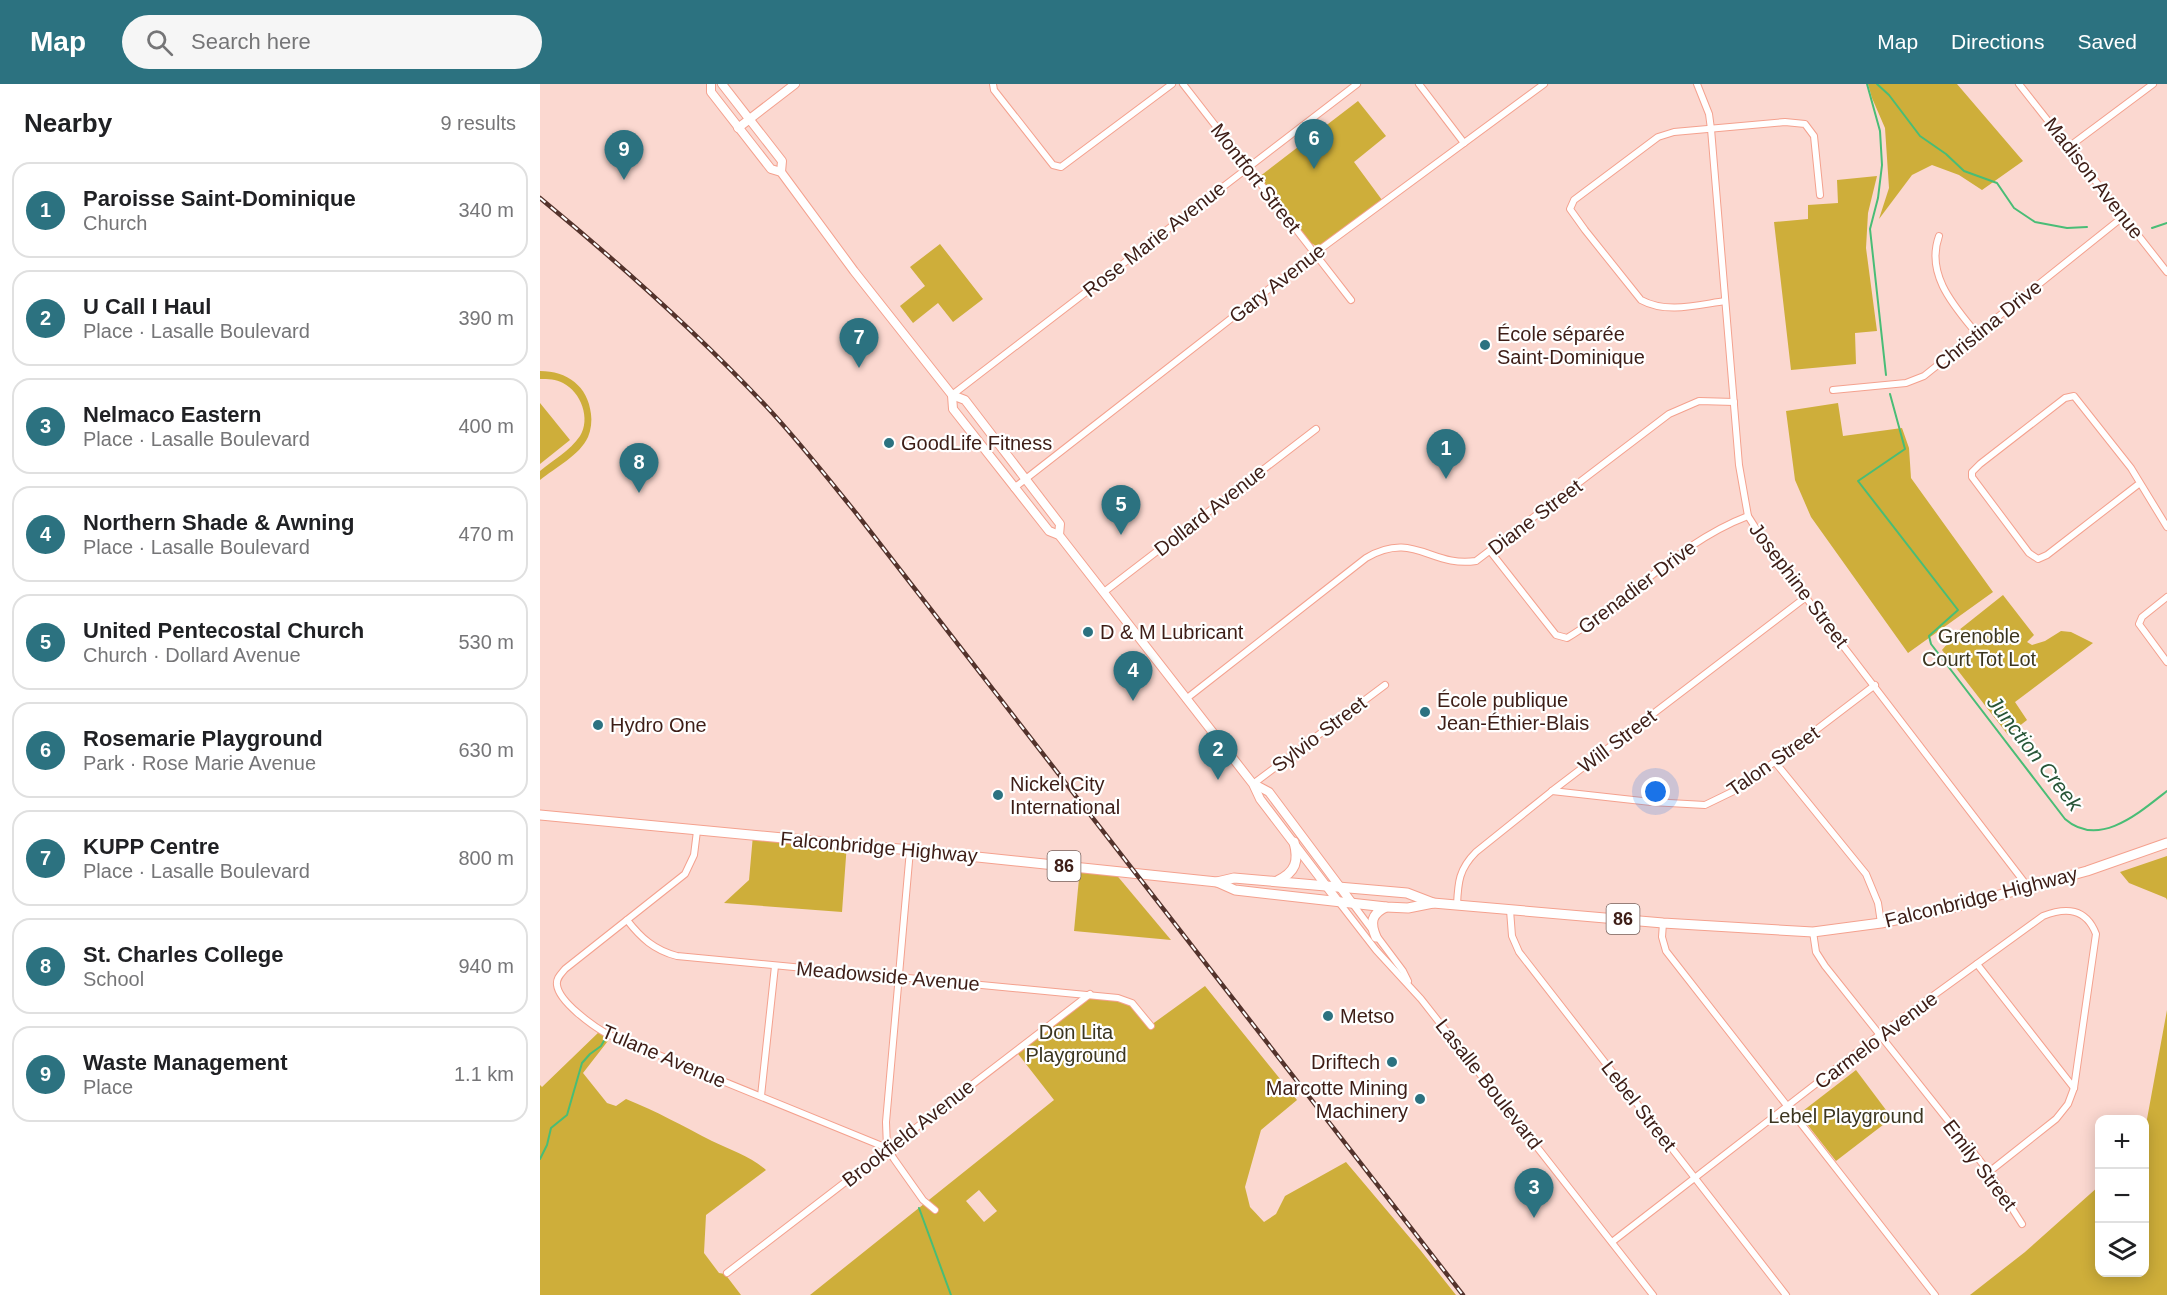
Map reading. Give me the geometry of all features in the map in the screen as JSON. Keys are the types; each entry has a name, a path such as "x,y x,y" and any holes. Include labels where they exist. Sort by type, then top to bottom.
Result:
{"main road":[{"name":"Lasalle Boulevard","path":"711,84 711,92 738,128 771,169 781,172 860,278 952,395 954,409 1014,488 1049,531 1059,535 1104,592 1253,784 1260,799 1337,900"},
{"name":"Lasalle Boulevard","path":"722,84 782,161 781,172"},
{"path":"738,128 795,84"},
{"name":"Lasalle Boulevard","path":"952,395 965,400 1060,524 1059,535"},
{"name":"Lasalle Boulevard","path":"1253,784 1269,792 1352,903"},
{"name":"Falconbridge Highway","path":"540,815 1217,882 1234,878 1407,893 1433,903"},
{"path":"1276,881 1290,874 1294,869 1297,854 1294,842"},
{"name":"Falconbridge Highway","path":"1217,882 1234,890 1386,907 1408,908 1433,903 1663,923 1813,932 1948,909 2087,871 2167,843"},
{"path":"1376,937 1371,922 1375,914 1386,907"}],"street":[{"path":"993,84 994,90 1053,165 1061,167 1172,84"},
{"name":"Montfort Street","path":"1183,84 1351,300"},
{"name":"Rose Marie Avenue","path":"952,395 1357,84"},
{"path":"1419,84 1464,143"},
{"name":"Gary Avenue","path":"1014,488 1315,253 1544,84"},
{"name":"Josephine Street","path":"1697,84 1711,129 1739,465 1748,516 1771,552 1875,684 2028,887"},
{"name":"Madison Avenue","path":"2019,84 2167,272"},
{"path":"2070,146 2153,84"},
{"path":"1725,301 1667,308 1653,307 1641,300 1570,209 1574,200 1659,137 1674,132 1785,122 1805,124 1815,136 1820,195"},
{"name":"Christina Drive","path":"1833,390 1906,383 1924,375 2124,216"},
{"path":"1939,236 1936,243 1936,257 1941,286 1949,300 1977,334"},
{"path":"2140,483 2048,555 2038,559 2028,553 1972,477 1972,472 2071,395 2082,404 2140,483 2167,527"},
{"name":"Diane Street","path":"1186,699 1366,558 1381,550 1396,547 1415,549 1446,560 1463,563 1476,561 1669,414 1699,401 1734,402"},
{"name":"Dollard Avenue","path":"1104,592 1316,429"},
{"name":"Grenadier Drive","path":"1490,551 1556,635 1567,638 1590,624 1698,540 1726,524 1748,516"},
{"name":"Will Street","path":"1457,905 1459,880 1465,864 1476,852 1806,597"},
{"path":"2167,597 2142,617 2139,624 2167,662"},
{"name":"Talon Street","path":"1552,791 1650,802 1705,805 1740,788 1875,684"},
{"name":"Sylvio Street","path":"1253,784 1385,685"},
{"path":"1775,762 1866,874 1875,895 1881,922"},
{"name":"Tulane Avenue","path":"697,831 694,855 685,874 560,975 557,984 561,996 590,1024 607,1034 887,1148"},
{"path":"910,850 886,1122 887,1148 923,1200 935,1210"},
{"name":"Lasalle Boulevard","path":"1337,900 1376,950 1412,987 1653,1295"},
{"name":"Lasalle Boulevard","path":"1352,903 1403,971 1412,987"},
{"name":"Lebel Street","path":"1510,910 1512,936 1519,952 1786,1295"},
{"name":"Carmelo Avenue","path":"1612,1242 1879,1035 2043,916 2058,910 2076,912 2085,917 2092,924 2096,934 2074,1088"},
{"name":"Meadowside Avenue","path":"627,920 648,943 669,954 692,959 1090,994 1125,1000 1137,1008 1151,1026"},
{"path":"1663,923 1662,937 1666,951 1935,1295"},
{"name":"Emily Street","path":"1813,932 1816,952 1825,966 1989,1172 2022,1224"},
{"path":"1977,964 2074,1088 2068,1104 2056,1119 1989,1172"},
{"path":"761,1096 775,966"},
{"name":"Brookfield Avenue","path":"728,1273 887,1148 1090,994"}],"green space":[{"path":"1868,84 1957,84 2023,161 1982,190 1959,175 1932,165 1912,175 1879,219 1889,188 1885,128"},
{"path":"1358,101 1386,136 1354,162 1382,200 1318,247 1311,243 1259,177"},
{"path":"1877,176 1868,213 1866,248 1877,331 1855,333 1856,364 1791,370 1774,222 1808,219 1808,205 1838,203 1837,180"},
{"path":"940,244 983,299 953,322 938,303 913,323 900,306 925,286 910,267"},
{"path":"540,371 567,377 581,388 589,404 591,428 579,450 540,480 540,471 576,441 585,422 582,406 575,393 560,382 540,379"},
{"path":"540,403 570,440 540,464"},
{"path":"1838,403 1843,436 1902,428 1909,448 1911,478 1993,592 1908,653 1811,517 1795,480 1786,411"},
{"name":"Grenoble Court Tot Lot","path":"2003,595 2034,635 2027,642 2032,645 2045,641 2061,631 2071,632 2093,643 2015,702 2027,720 2008,735 1942,650 1959,630"},
{"path":"753,835 847,843 842,912 724,903 749,880"},
{"path":"2167,856 2167,900 2129,883 2120,872"},
{"path":"1080,868 1114,872 1171,940 1074,931"},
{"name":"Don Lita Playground","path":"1205,986 1297,1100 1261,1130 1245,1187 1250,1207 1264,1222 1276,1214 1285,1196 1346,1162 1456,1295 810,1295 1054,1100 1015,1050 1090,994 1126,999 1151,1025","holes":["979,1190 997,1211 984,1222 966,1201"]},
{"path":"2167,1010 2167,1295 1970,1295 2025,1252 2095,1190 2095,1277 2149,1277 2148,1115"},
{"path":"600,1031 611,1037 583,1073 607,1103 616,1106 626,1099 747,1157 766,1170 706,1215 704,1253 719,1273 725,1274 741,1295 540,1295 540,1085 542,1087"},
{"name":"Lebel Playground","path":"1856,1070 1892,1118 1836,1161 1799,1114"}],"waterway":[{"path":"1867,84 1880,131 1882,165 1878,198 1870,229 1886,375"},
{"name":"Junction Creek","path":"1877,84 1889,95 1920,136 1946,154 1964,171 1997,183 2014,208 2035,222 2067,228 2087,227"},
{"name":"Junction Creek","path":"2152,228 2167,223"},
{"name":"Junction Creek","path":"1890,394 1905,449 1858,481 1958,610 1929,636 1931,644 2065,819 2078,827 2091,830 2105,829 2132,817 2167,791"},
{"path":"540,1159 547,1145 551,1128 567,1115 582,1063 601,1046 605,1039"},
{"path":"919,1208 951,1295"}],"railway":[{"path":"540,198 599,247 684,324 765,405 800,444 1463,1295"}],"place":[{"name":"Rosemarie Playground","path":"1314,169"},
{"name":"Waste Management","path":"624,180"},
{"name":"École séparée Saint-Dominique","path":"1485,345"},
{"name":"KUPP Centre","path":"859,368"},
{"name":"GoodLife Fitness","path":"889,443"},
{"name":"Paroisse Saint-Dominique","path":"1446,479"},
{"name":"St. Charles College","path":"639,493"},
{"name":"United Pentecostal Church","path":"1121,535"},
{"name":"D & M Lubricant","path":"1088,632"},
{"name":"Northern Shade & Awning","path":"1133,701"},
{"name":"École publique Jean-Éthier-Blais","path":"1425,712"},
{"name":"Hydro One","path":"598,725"},
{"name":"U Call I Haul","path":"1218,780"},
{"name":"Nickel City International","path":"998,795"},
{"name":"Metso","path":"1328,1016"},
{"name":"Driftech","path":"1392,1062"},
{"name":"Marcotte Mining Machinery","path":"1420,1099"},
{"name":"Nelmaco Eastern","path":"1534,1218"}]}
